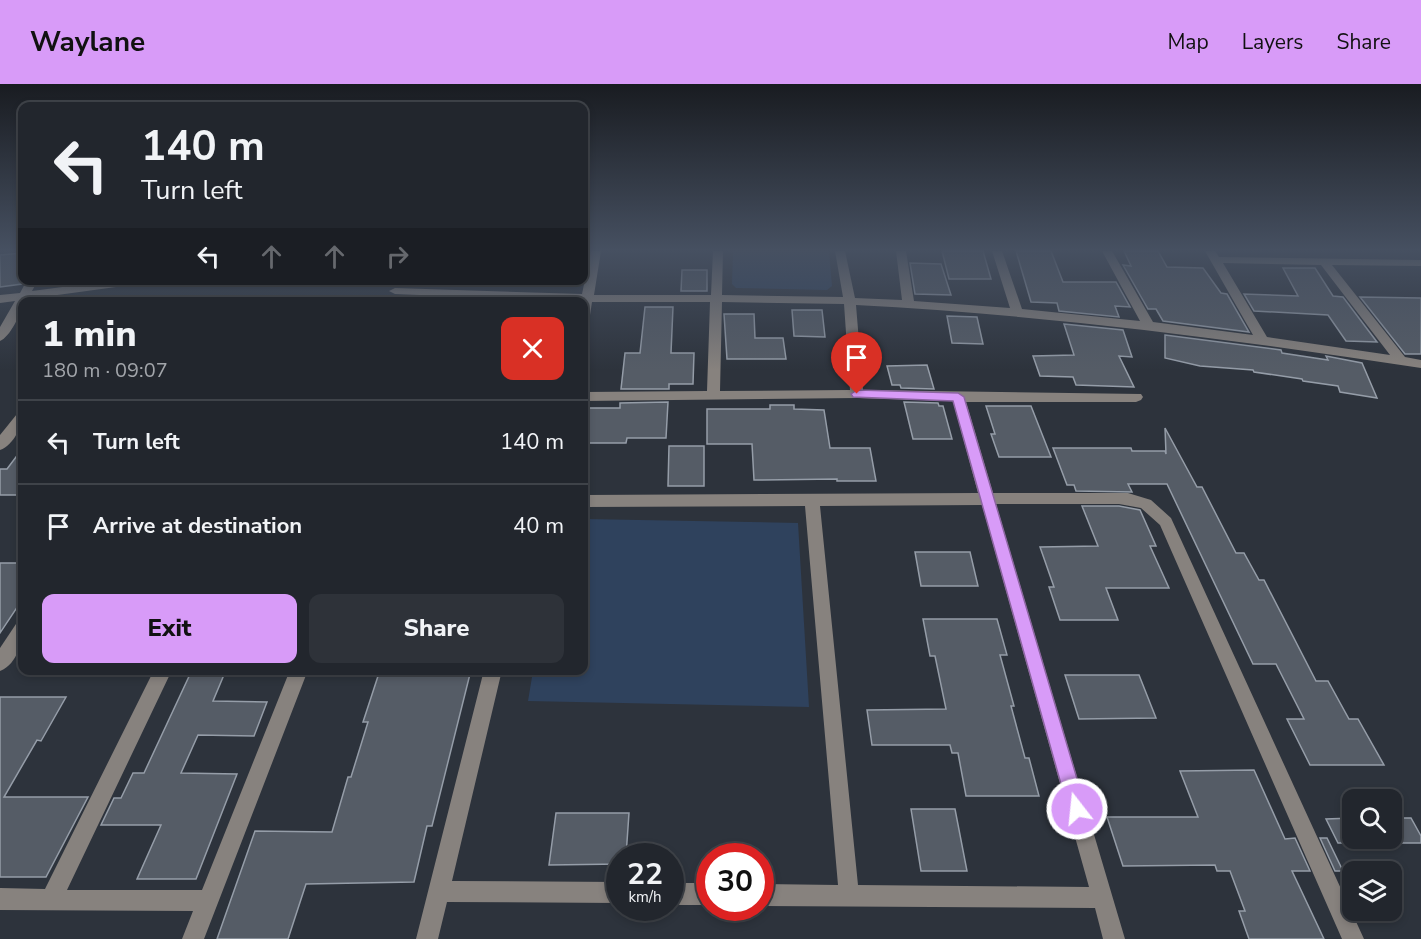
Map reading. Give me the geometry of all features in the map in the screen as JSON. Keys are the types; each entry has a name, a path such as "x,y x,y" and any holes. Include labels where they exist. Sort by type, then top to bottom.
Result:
{"street":[{"path":"24,296 27,291"},
{"path":"0,299 63,291"},
{"path":"395,291 455,297 587,297 588,291"},
{"path":"713,395 717,291"},
{"path":"848,291 857,394"},
{"path":"907,291 909,305"},
{"path":"1011,291 1018,314"},
{"path":"1129,291 1148,324"},
{"path":"1234,291 1261,338"},
{"path":"1347,291 1401,361"},
{"path":"588,297 850,301 1148,324 1261,338 1421,364"},
{"path":"0,337 18,306"},
{"path":"588,397 857,394 958,397 1136,397"},
{"path":"958,397 1114,939"},
{"path":"0,445 18,422"},
{"path":"588,501 1119,498 1137,500 1152,506 1166,522 1353,939"},
{"path":"812,500 849,896"},
{"path":"0,663 18,635"},
{"path":"51,900 161,675"},
{"path":"193,939 297,675"},
{"path":"427,939 492,675"},
{"path":"438,891 606,893"},
{"path":"774,895 1102,898"},
{"path":"0,899 208,901"}],"shaded area":[{"path":"588,519 798,523 809,707 528,701 532,675 588,675"}],"building":[{"path":"914,291 950,291 951,295 915,294"},
{"path":"1028,291 1121,291 1130,307 1115,306 1119,317 1059,311 1057,303 1031,302"},
{"path":"1138,291 1219,291 1227,294 1249,332 1163,321 1156,309 1148,309"},
{"path":"1295,291 1330,291 1333,296 1343,297 1377,342 1346,341 1328,315 1254,311 1244,294 1298,296"},
{"path":"1360,297 1421,298 1421,354 1405,354"},
{"path":"645,307 673,307 671,353 694,353 693,384 669,384 669,389 621,389 625,353 640,353"},
{"path":"792,310 822,310 825,337 794,336"},
{"path":"724,314 754,314 755,338 783,338 786,359 727,359"},
{"path":"947,316 977,317 983,344 952,343"},
{"path":"1064,324 1123,330 1132,357 1119,356 1134,387 1076,385 1073,377 1040,376 1033,356 1074,355"},
{"path":"1165,335 1281,350 1282,353 1328,360 1326,356 1362,363 1377,398 1340,392 1338,386 1302,379 1253,370 1200,366 1165,358"},
{"path":"927,365 934,389 901,388 900,385 892,385 887,366"},
{"path":"668,402 666,438 627,438 626,443 588,443 588,408 620,408 620,403"},
{"path":"904,402 938,403 939,406 943,406 952,439 913,439"},
{"path":"770,405 794,405 794,409 824,410 830,448 870,448 876,481 754,480 752,444 707,444 707,409 770,409"},
{"path":"986,406 1031,406 1051,457 999,457 991,434 995,434"},
{"path":"1165,428 1197,487 1202,487 1236,553 1244,553 1259,580 1264,580 1316,681 1328,681 1349,719 1358,719 1384,765 1310,765 1287,719 1304,719 1276,664 1253,664 1167,484 1128,484 1132,492 1076,491 1074,485 1067,485 1053,448 1131,448 1132,451 1165,451 1166,454"},
{"path":"669,446 704,446 704,486 668,486"},
{"path":"18,454 18,495 0,495 0,469 7,469"},
{"path":"1082,506 1119,506 1140,510 1156,546 1150,546 1169,588 1106,588 1118,620 1060,620 1049,587 1054,587 1040,547 1098,546"},
{"path":"915,552 970,552 978,586 921,586"},
{"path":"0,563 18,563 18,606 0,633"},
{"path":"923,619 997,619 1007,655 1000,655 1014,706 1011,706 1025,758 1029,758 1039,796 966,796 958,753 952,753 950,745 872,745 867,710 946,709 935,656 930,656"},
{"path":"190,675 224,675 213,701 267,702 254,736 198,735 181,773 237,774 196,879 137,879 161,825 101,825 114,798 121,798 133,773 144,773"},
{"path":"378,675 470,675 432,826 427,826 414,882 306,884 288,939 217,939 255,831 332,832 348,777 351,777 368,722 363,722"},
{"path":"1065,675 1139,675 1156,718 1079,719"},
{"path":"0,697 66,697 41,741 37,740 4,797 88,797 46,877 0,877"},
{"path":"1254,770 1285,839 1295,838 1310,871 1292,871 1324,939 1249,939 1239,911 1245,911 1230,871 1217,871 1215,865 1123,866 1107,817 1198,817 1180,771"},
{"path":"911,809 955,809 967,871 921,871"},
{"path":"556,813 629,813 627,843 606,843 606,864 549,865"},
{"path":"1342,818 1342,843 1338,843 1326,819"},
{"path":"1402,818 1411,818 1421,836 1421,843 1402,843"},
{"path":"1320,838 1327,838 1342,869 1342,871 1335,871"}],"route":[{"path":"857,394 958,397 1077,809"}]}
